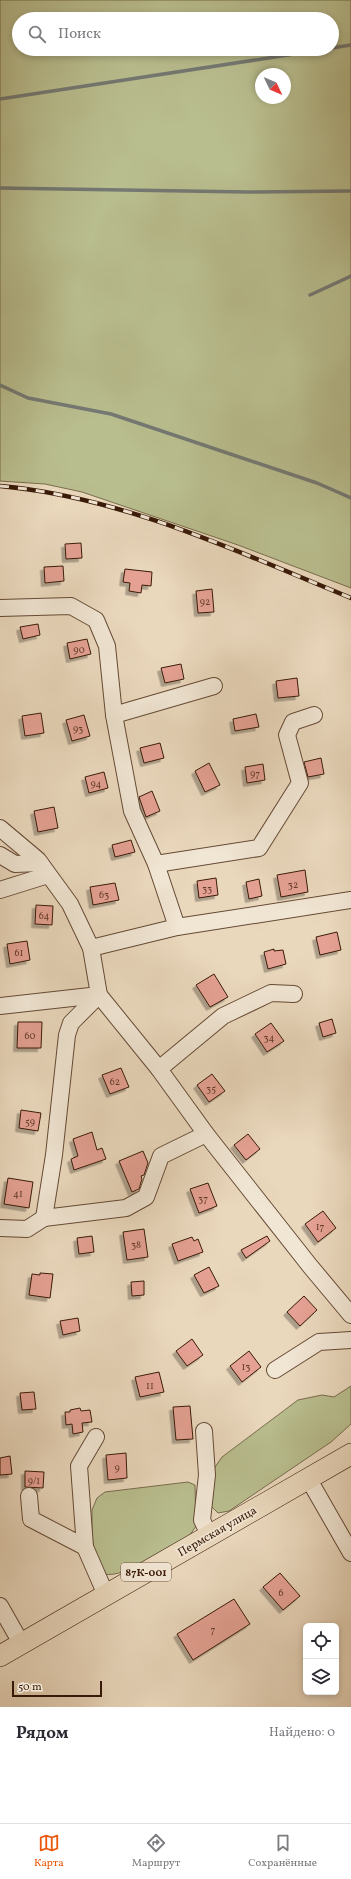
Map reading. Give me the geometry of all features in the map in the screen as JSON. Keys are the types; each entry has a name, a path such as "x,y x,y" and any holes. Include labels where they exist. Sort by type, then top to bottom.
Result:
{"main road":[{"name":"Пермская улица","path":"0,1656 351,1454"}],"street":[{"path":"0,608 71,606 96,620 107,646 114,714 132,811 156,864 177,927"},
{"path":"114,714 214,686"},
{"path":"156,864 259,848 300,783 287,735 293,722 314,715"},
{"path":"0,828 44,869 70,904 91,948 99,995 159,1069 206,1134 310,1266 351,1315"},
{"path":"0,855 14,864 44,869"},
{"path":"0,890 44,869"},
{"path":"91,948 177,927 351,900"},
{"path":"159,1069 223,1016 271,993 294,994"},
{"path":"0,1006 99,995"},
{"path":"44,1218 54,1155 67,1035 71,1023 99,995"},
{"path":"0,1228 27,1229 44,1218 126,1208 146,1197 161,1156 206,1134"},
{"path":"274,1370 319,1342 351,1340"},
{"path":"204,1431 207,1475 202,1520 209,1535"},
{"path":"96,1437 79,1466 85,1546 106,1595"},
{"path":"308,1478 351,1553"},
{"path":"28,1496 30,1519 85,1546"},
{"path":"0,1606 21,1643"}],"green space":[{"path":"0,0 351,0 351,588 238,545 82,492 45,484 0,481"},
{"path":"351,1386 351,1424 331,1442 229,1511 218,1513 210,1505 215,1467 222,1457 298,1400 322,1395 334,1397"},
{"path":"188,1482 195,1485 196,1526 190,1535 148,1560 124,1572 104,1574 94,1555 92,1536 92,1510 97,1498 105,1492"}],"building":[{"path":"81,543 82,558 66,559 65,544"},
{"path":"63,566 64,581 45,583 44,567"},
{"path":"125,569 152,572 151,586 142,585 141,593 129,591 130,583 123,582"},
{"path":"212,589 214,612 198,613 196,591"},
{"path":"38,624 40,635 23,639 20,627"},
{"path":"87,639 91,654 70,659 67,643"},
{"path":"181,664 184,679 165,683 161,668"},
{"path":"297,678 299,696 278,698 276,681"},
{"path":"41,713 44,733 25,736 22,716"},
{"path":"256,714 259,727 235,731 233,719"},
{"path":"84,715 90,736 72,741 66,720"},
{"path":"160,743 164,758 144,763 140,748"},
{"path":"321,758 324,774 308,777 304,762"},
{"path":"209,763 220,785 205,792 195,771"},
{"path":"263,764 265,780 247,783 245,767"},
{"path":"104,772 108,788 89,793 85,777"},
{"path":"152,791 160,811 146,817 139,797"},
{"path":"54,807 58,828 38,832 34,811"},
{"path":"131,840 135,852 115,857 112,845"},
{"path":"305,870 308,892 281,897 277,875"},
{"path":"216,878 218,895 199,898 197,881"},
{"path":"259,879 262,896 249,899 246,882"},
{"path":"115,883 119,900 93,905 90,887"},
{"path":"36,905 53,906 52,925 35,924"},
{"path":"337,932 341,950 320,955 316,937"},
{"path":"27,941 30,960 10,964 7,944"},
{"path":"274,949 274,951 283,950 286,964 268,969 264,952"},
{"path":"214,974 228,997 210,1007 196,985"},
{"path":"332,1019 336,1033 323,1037 319,1023"},
{"path":"18,1022 42,1022 41,1048 17,1048"},
{"path":"271,1023 284,1041 267,1052 255,1034"},
{"path":"121,1068 129,1087 110,1094 102,1075"},
{"path":"212,1074 225,1091 209,1102 197,1085"},
{"path":"21,1110 41,1113 38,1131 19,1128"},
{"path":"92,1132 97,1150 102,1148 106,1159 74,1170 71,1159 78,1156 73,1139"},
{"path":"248,1134 260,1149 246,1160 234,1145"},
{"path":"143,1151 148,1163 144,1175 141,1176 142,1179 139,1189 132,1192 119,1161"},
{"path":"8,1178 33,1182 29,1208 4,1204"},
{"path":"208,1183 217,1206 199,1213 190,1189"},
{"path":"323,1211 336,1228 318,1242 305,1224"},
{"path":"144,1229 148,1257 127,1260 123,1232"},
{"path":"92,1236 94,1252 79,1254 77,1238"},
{"path":"267,1236 270,1241 246,1258 241,1250"},
{"path":"192,1237 194,1241 198,1239 203,1252 178,1261 172,1244"},
{"path":"209,1267 219,1286 204,1293 194,1275"},
{"path":"40,1273 53,1274 50,1298 29,1295 32,1274 40,1275"},
{"path":"144,1281 144,1295 132,1296 131,1282"},
{"path":"304,1296 317,1310 300,1326 287,1312"},
{"path":"78,1318 80,1331 63,1335 60,1321"},
{"path":"192,1339 203,1355 187,1366 176,1351"},
{"path":"249,1351 261,1367 242,1382 230,1366"},
{"path":"159,1372 164,1392 140,1397 135,1377"},
{"path":"34,1392 36,1409 22,1410 20,1393"},
{"path":"190,1406 193,1439 176,1440 173,1407"},
{"path":"80,1408 81,1411 90,1410 92,1422 82,1423 83,1432 73,1434 72,1424 66,1425 65,1412 70,1412 70,1410"},
{"path":"126,1453 127,1478 108,1480 106,1455"},
{"path":"10,1456 12,1474 0,1475 0,1458"},
{"path":"25,1471 44,1472 43,1488 25,1487"},
{"path":"280,1573 300,1596 283,1610 263,1587"},
{"path":"234,1599 250,1624 193,1660 177,1634"}],"waterway":[{"path":"339,47 351,45"},
{"path":"0,99 281,56"},
{"path":"0,188 247,192 351,191"},
{"path":"310,295 351,276"},
{"path":"0,385 28,398 111,414 317,483 351,498"}],"railway":[{"path":"0,486 46,492 135,514 223,545 351,598"}]}
